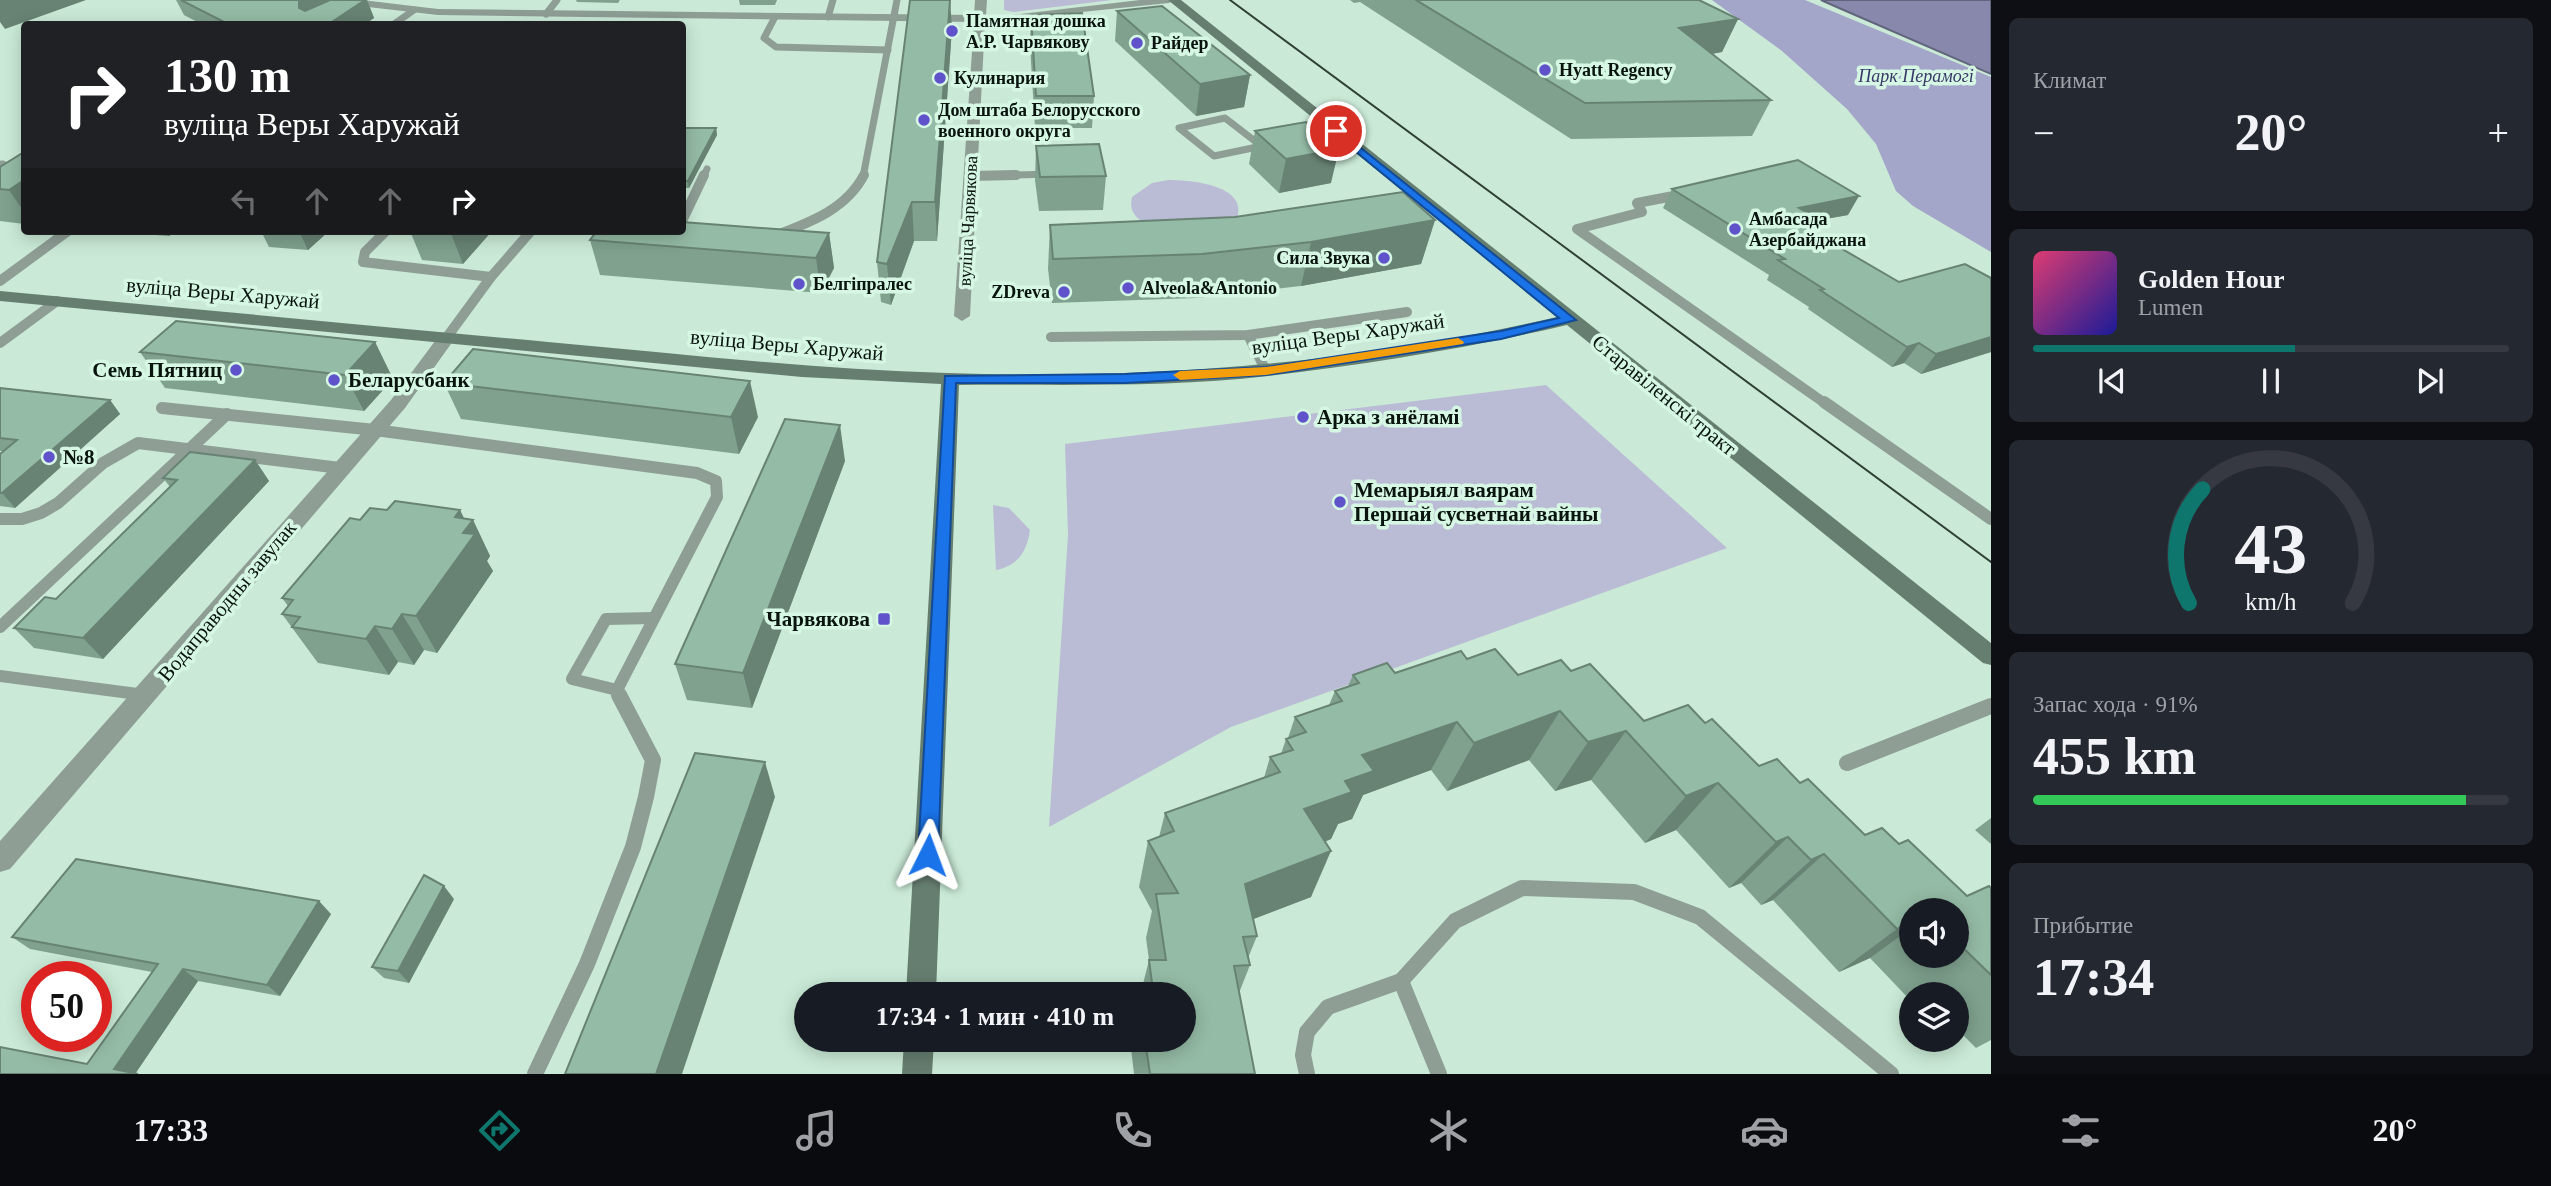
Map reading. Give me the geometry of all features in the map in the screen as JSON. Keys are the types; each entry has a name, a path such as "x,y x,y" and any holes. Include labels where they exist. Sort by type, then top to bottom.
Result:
{"main road":[{"name":"Старавіленскі тракт","path":"1174,0 1569,320 1991,656"},
{"name":"вуліца Веры Харужай","path":"0,296 802,371 950,379 1125,378 1266,371 1501,335 1569,320"},
{"path":"922,982 950,379"},
{"path":"917,1074 918,1052"}],"street":[{"name":"вуліца Чарвякова","path":"962,316 981,0"},
{"path":"357,4 438,12 1046,19 1169,0"},
{"name":"Водаправодны завулак","path":"0,860 424,375 447,337"}],"lane":[{"path":"546,14 557,0"},
{"path":"828,17 833,0"},
{"path":"764,240 816,220 859,188 866,171 897,0"},
{"path":"398,21 415,10"},
{"path":"775,17 764,38 776,47 888,50"},
{"path":"1260,145 1224,118 1179,128 1214,156 1272,144"},
{"path":"1292,141 1336,131"},
{"path":"686,213 707,169"},
{"path":"971,176 1062,174"},
{"path":"1692,193 1637,203 1642,212 1577,229 1991,519"},
{"path":"0,281 63,235"},
{"path":"382,235 365,252 363,262 491,277"},
{"path":"447,337 491,277 528,235"},
{"path":"0,343 57,301"},
{"path":"1051,337 1248,335 1407,312"},
{"path":"1248,335 1266,371"},
{"path":"162,408 375,430 697,473 716,481 717,497 617,690"},
{"path":"0,626 227,414"},
{"path":"0,519 25,518 51,509 123,448 138,443 340,468"},
{"path":"617,690 572,680 606,619 653,618"},
{"path":"0,676 147,695"},
{"path":"535,1074 587,964 633,847 646,797 653,760 617,690"},
{"path":"1847,763 1991,706"},
{"path":"1307,1074 1303,1055 1307,1032 1328,1007 1401,981 1455,921 1522,888 1634,892 1700,917 1891,1074"},
{"path":"1401,981 1439,1074"}],"shaded area":[{"path":"1004,0 1112,0 1014,12 1004,10"},
{"path":"1821,0 1991,0 1991,74 1839,8"},
{"path":"1168,180 1204,183 1227,192 1235,199 1238,209 1236,221 1143,223 1133,212 1132,197 1152,183"},
{"path":"1546,385 1727,548 1231,727 1049,827 1068,535 1065,444"},
{"path":"993,505 1009,508 1030,530 1027,545 1016,561 996,570"}],"green space":[{"name":"Парк Перамогі","path":"1712,0 1805,0 1991,77 1991,252 1913,206 1896,191 1876,144 1847,109 1782,51"}],"building":[{"path":"181,0 303,0 299,2 299,8 305,11 330,0 365,0 334,21 222,21"},
{"name":"Дом штаба Белорусского военного округа","path":"910,0 950,0 935,202 912,202 887,264 877,262"},
{"path":"1416,0 1699,0 1738,19 1679,28 1771,100 1585,103"},
{"path":"1162,6 1250,75 1200,84 1117,11"},
{"path":"1082,13 1094,96 1036,96 1031,15"},
{"path":"1306,122 1339,149 1286,159 1255,131"},
{"path":"686,128 716,128 688,181"},
{"path":"1099,144 1106,176 1040,177 1036,146"},
{"path":"21,154 21,182 9,190 0,189 0,167"},
{"path":"1798,160 1859,196 1799,208 1820,220 1801,225 1899,282 1965,264 1991,278 1991,337 1936,354 1919,343 1907,347 1778,260 1785,259 1672,189"},
{"path":"1403,192 1435,220 1311,242 1202,254 1053,259 1050,225 1235,217"},
{"path":"686,222 829,233 816,258 590,240 594,235 686,235"},
{"path":"176,321 375,342 345,375 140,352"},
{"path":"473,349 750,381 731,417 444,383"},
{"path":"0,388 110,400 0,493 0,454 17,440 0,438"},
{"path":"785,419 840,425 743,673 675,664"},
{"path":"190,452 255,460 83,638 14,628 45,597 56,599 177,480 163,478"},
{"path":"395,501 460,510 455,517 473,520 463,533 475,534 416,616 402,614 392,629 375,626 366,639 292,627 300,617 282,614 293,600 282,598 350,518 360,520 370,508 387,510"},
{"path":"1495,649 1518,675 1561,660 1571,671 1590,664 1644,721 1688,705 1705,723 1712,719 1759,766 1777,759 1800,783 1808,779 1865,835 1882,828 1899,844 1908,840 1967,896 1989,886 1991,975 1969,954 1969,898 1899,898 1897,929 1824,854 1811,860 1788,837 1776,842 1718,783 1686,796 1626,731 1588,742 1560,711 1474,743 1457,722 1362,755 1374,771 1345,781 1352,792 1304,809 1331,851 1245,884 1257,936 1243,937 1250,965 1234,966 1255,1074 1150,1074 1147,1052 1196,1052 1196,982 1152,982 1149,960 1166,960 1156,894 1178,893 1148,841 1174,831 1165,813 1280,772 1270,757 1293,750 1286,739 1306,732 1295,717 1342,701 1335,691 1359,683 1353,675 1387,663 1395,673 1461,651 1467,659"},
{"path":"695,753 765,762 656,1074 565,1074"},
{"path":"76,859 319,901 267,985 183,969 114,1069 138,1074 0,1074 0,1047 87,1064 96,1052 112,1052 112,1029 158,964 12,937"},
{"path":"424,875 444,886 398,971 372,967"}],"tram line":[{"path":"1230,0 1991,562"}],"slow traffic":[{"path":"1180,375 1266,371 1458,342"}],"place":[{"name":"Памятная дошка А.Р. Чарвякову","path":"952,31"},
{"name":"Райдер","path":"1137,43"},
{"name":"Hyatt Regency","path":"1545,70"},
{"name":"Кулинария","path":"940,78"},
{"name":"Дом штаба Белорусского военного округа","path":"924,120"},
{"name":"Амбасада Азербайджана","path":"1735,229"},
{"name":"Сила Звука","path":"1384,258"},
{"name":"Белгіпралес","path":"799,284"},
{"name":"Alveola&Antonio","path":"1128,288"},
{"name":"ZDreva","path":"1064,292"},
{"name":"Семь Пятниц","path":"236,370"},
{"name":"Беларусбанк","path":"334,380"},
{"name":"Арка з анёламі","path":"1303,417"},
{"name":"№8","path":"49,457"},
{"name":"Мемарыял ваярам Першай сусветнай вайны","path":"1340,502"},
{"name":"Чарвякова","path":"884,619"}],"route":[{"path":"928,855 950,379 1125,378 1266,371 1501,335 1569,320 1336,131"}]}
